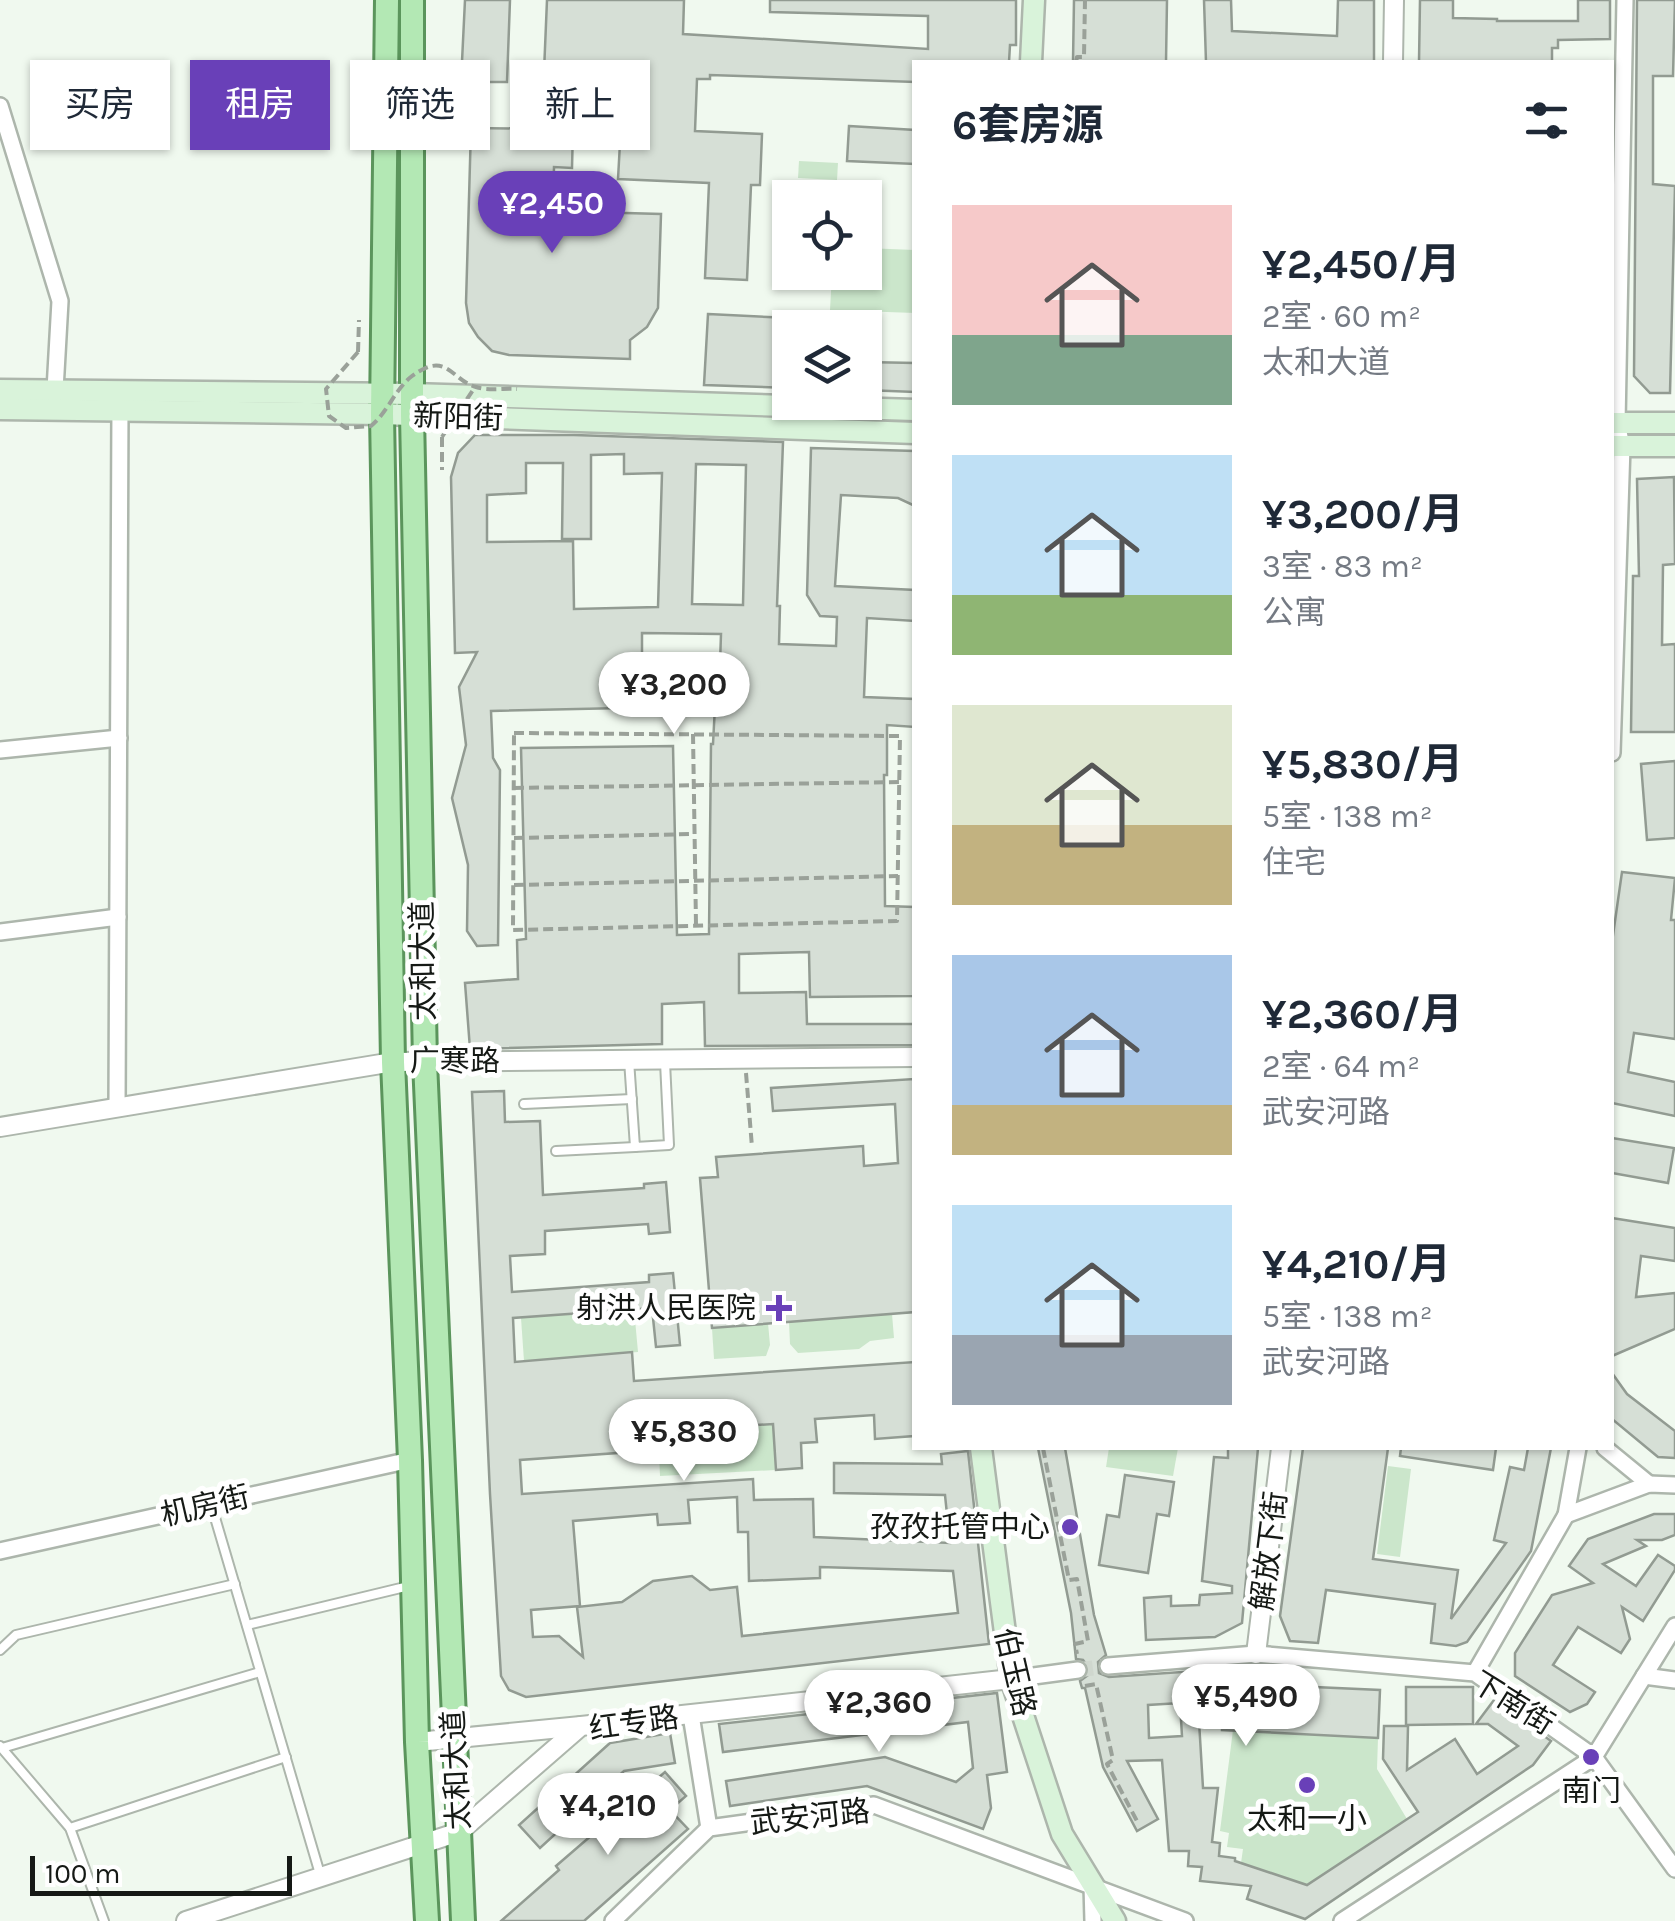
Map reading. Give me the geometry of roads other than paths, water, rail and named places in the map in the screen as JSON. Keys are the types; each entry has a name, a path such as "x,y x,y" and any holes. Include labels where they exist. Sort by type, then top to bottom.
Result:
{"main road":[{"name":"太和大道","path":"387,0 382,404 393,1062 427,1921"},
{"name":"太和大道","path":"412,0 412,405 425,1062 463,1921"},
{"path":"1031,60 1034,0"},
{"name":"新阳街","path":"0,390 55,390 120,400"},
{"name":"新阳街","path":"0,409 120,400 382,404 912,433"},
{"name":"新阳街","path":"412,405 912,410"},
{"path":"1615,423 1675,424"},
{"path":"1617,446 1675,446"},
{"name":"伯玉路","path":"981,1450 1011,1679 1062,1834 1092,1885"},
{"path":"1092,1885 1115,1921"},
{"name":"武安河路","path":"1092,1885 1123,1921"}],"street":[{"path":"1393,60 1394,0"},
{"path":"1614,669 1615,423 1625,0"},
{"path":"0,106 60,301 55,390"},
{"path":"117,1108 120,400"},
{"path":"0,750 119,738"},
{"path":"0,932 118,917"},
{"name":"广寒路","path":"0,1127 393,1062 912,1057"},
{"name":"解放下街","path":"1256,1654 1281,1450"},
{"path":"1475,1673 1566,1515 1578,1450"},
{"path":"1606,1450 1649,1484"},
{"name":"机房街","path":"0,1552 410,1460"},
{"path":"1566,1515 1649,1484 1675,1485"},
{"path":"1342,1921 1594,1757 1675,1626"},
{"name":"下南街","path":"1108,1666 1256,1654 1475,1673 1594,1757 1675,1869"},
{"path":"1011,1679 1079,1667"},
{"path":"1644,1676 1675,1680"},
{"name":"红专路","path":"186,1921 459,1832 581,1726 1011,1679"},
{"path":"692,1716 709,1828"},
{"path":"417,1742 581,1726"},
{"name":"武安河路","path":"613,1921 709,1828 874,1805 1092,1885"},
{"path":"1093,1921 1092,1885 1185,1921"}],"lane":[{"path":"629,1060 634,1147"},
{"path":"556,1152 669,1145 664,1060"},
{"path":"524,1104 632,1099"},
{"path":"211,1504 321,1876"},
{"path":"0,1650 16,1635 235,1584"},
{"path":"247,1625 413,1584"},
{"path":"104,1921 70,1828 1,1747 260,1672"},
{"path":"70,1828 286,1758"}],"tunnel":[{"path":"1078,1670 1108,1666"}],"place":[{"name":"射洪人民医院","path":"779,1308"},
{"name":"孜孜托管中心","path":"1070,1527"},
{"name":"南门","path":"1591,1757"},
{"name":"太和一小","path":"1307,1785"}]}
